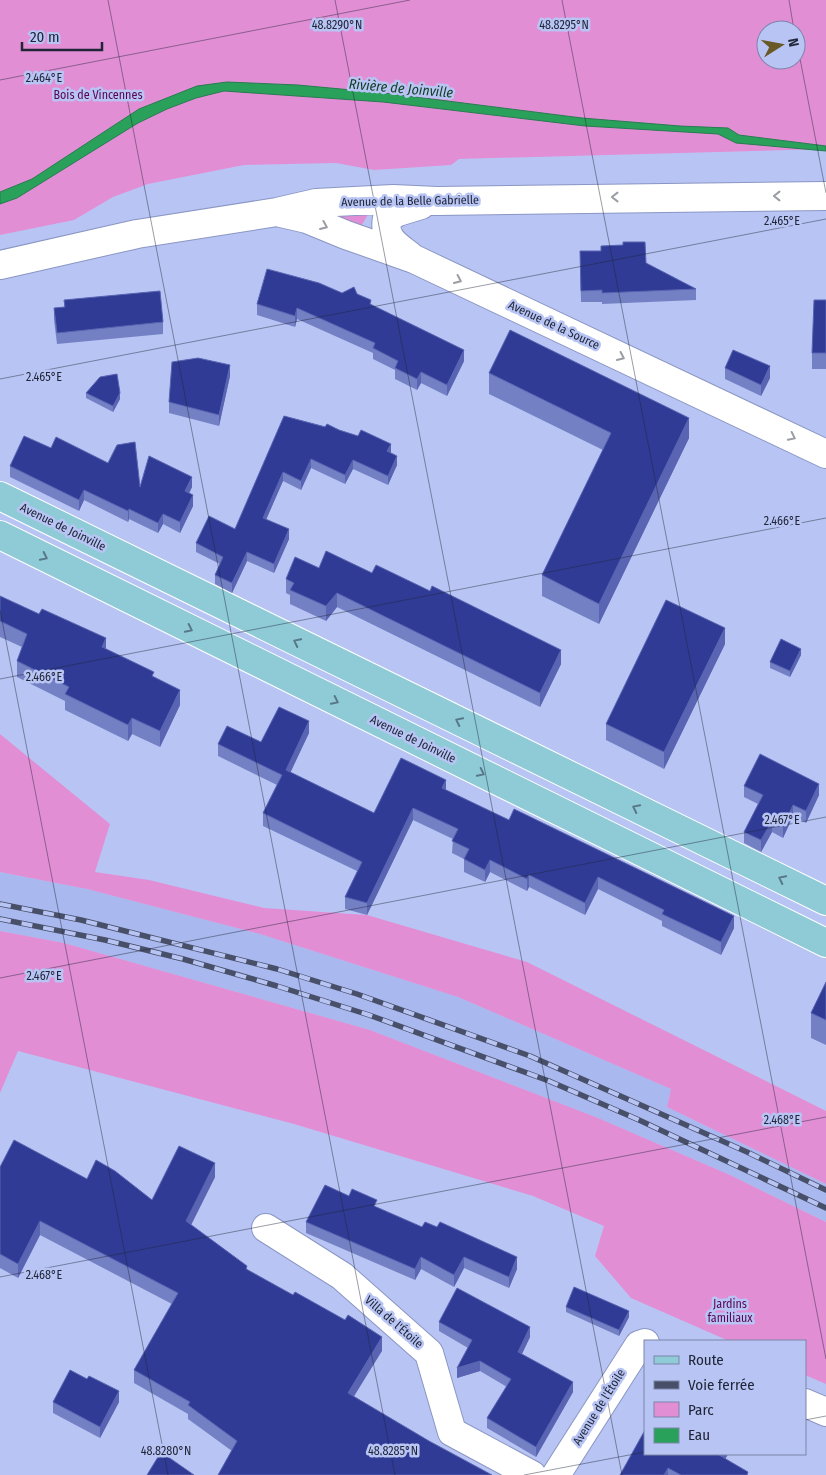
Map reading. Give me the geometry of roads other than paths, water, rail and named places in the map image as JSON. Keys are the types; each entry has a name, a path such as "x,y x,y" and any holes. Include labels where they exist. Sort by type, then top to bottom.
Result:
{"main road":[{"name":"Avenue de Joinville","path":"0,496 826,901"},
{"name":"Avenue de Joinville","path":"0,535 826,943"}],"street":[{"name":"Avenue de la Belle Gabrielle","path":"0,265 137,234 277,212 316,203 393,199 437,201 826,196"},
{"path":"414,259 392,242 387,234 387,218 398,212 437,201"},
{"name":"Avenue de la Source","path":"277,212 307,219 414,259 826,454"},
{"name":"Villa de l'Étoile","path":"266,1228 342,1276 429,1352 452,1432 532,1475"},
{"name":"Avenue de l'Étoile","path":"556,1475 639,1345 644,1344"},
{"path":"806,1403 826,1412"}],"water":[{"path":"227,82 298,85 384,93 582,118 728,128 739,135 826,146 826,151 736,143 718,134 585,126 383,102 224,91 196,98 138,123 17,198 0,204 0,192 32,179 139,109 197,86"}],"railway":[{"path":"0,904 81,920 277,969 357,994 530,1056 747,1152 826,1190"},
{"path":"0,919 105,940 183,959 369,1015 549,1081 639,1120 826,1208"}],"water label":[{"name":"Rivière de Joinville","path":"401,88"}],"park label":[{"name":"Bois de Vincennes","path":"98,95"},
{"name":"Jardins familiaux","path":"730,1311"}]}
